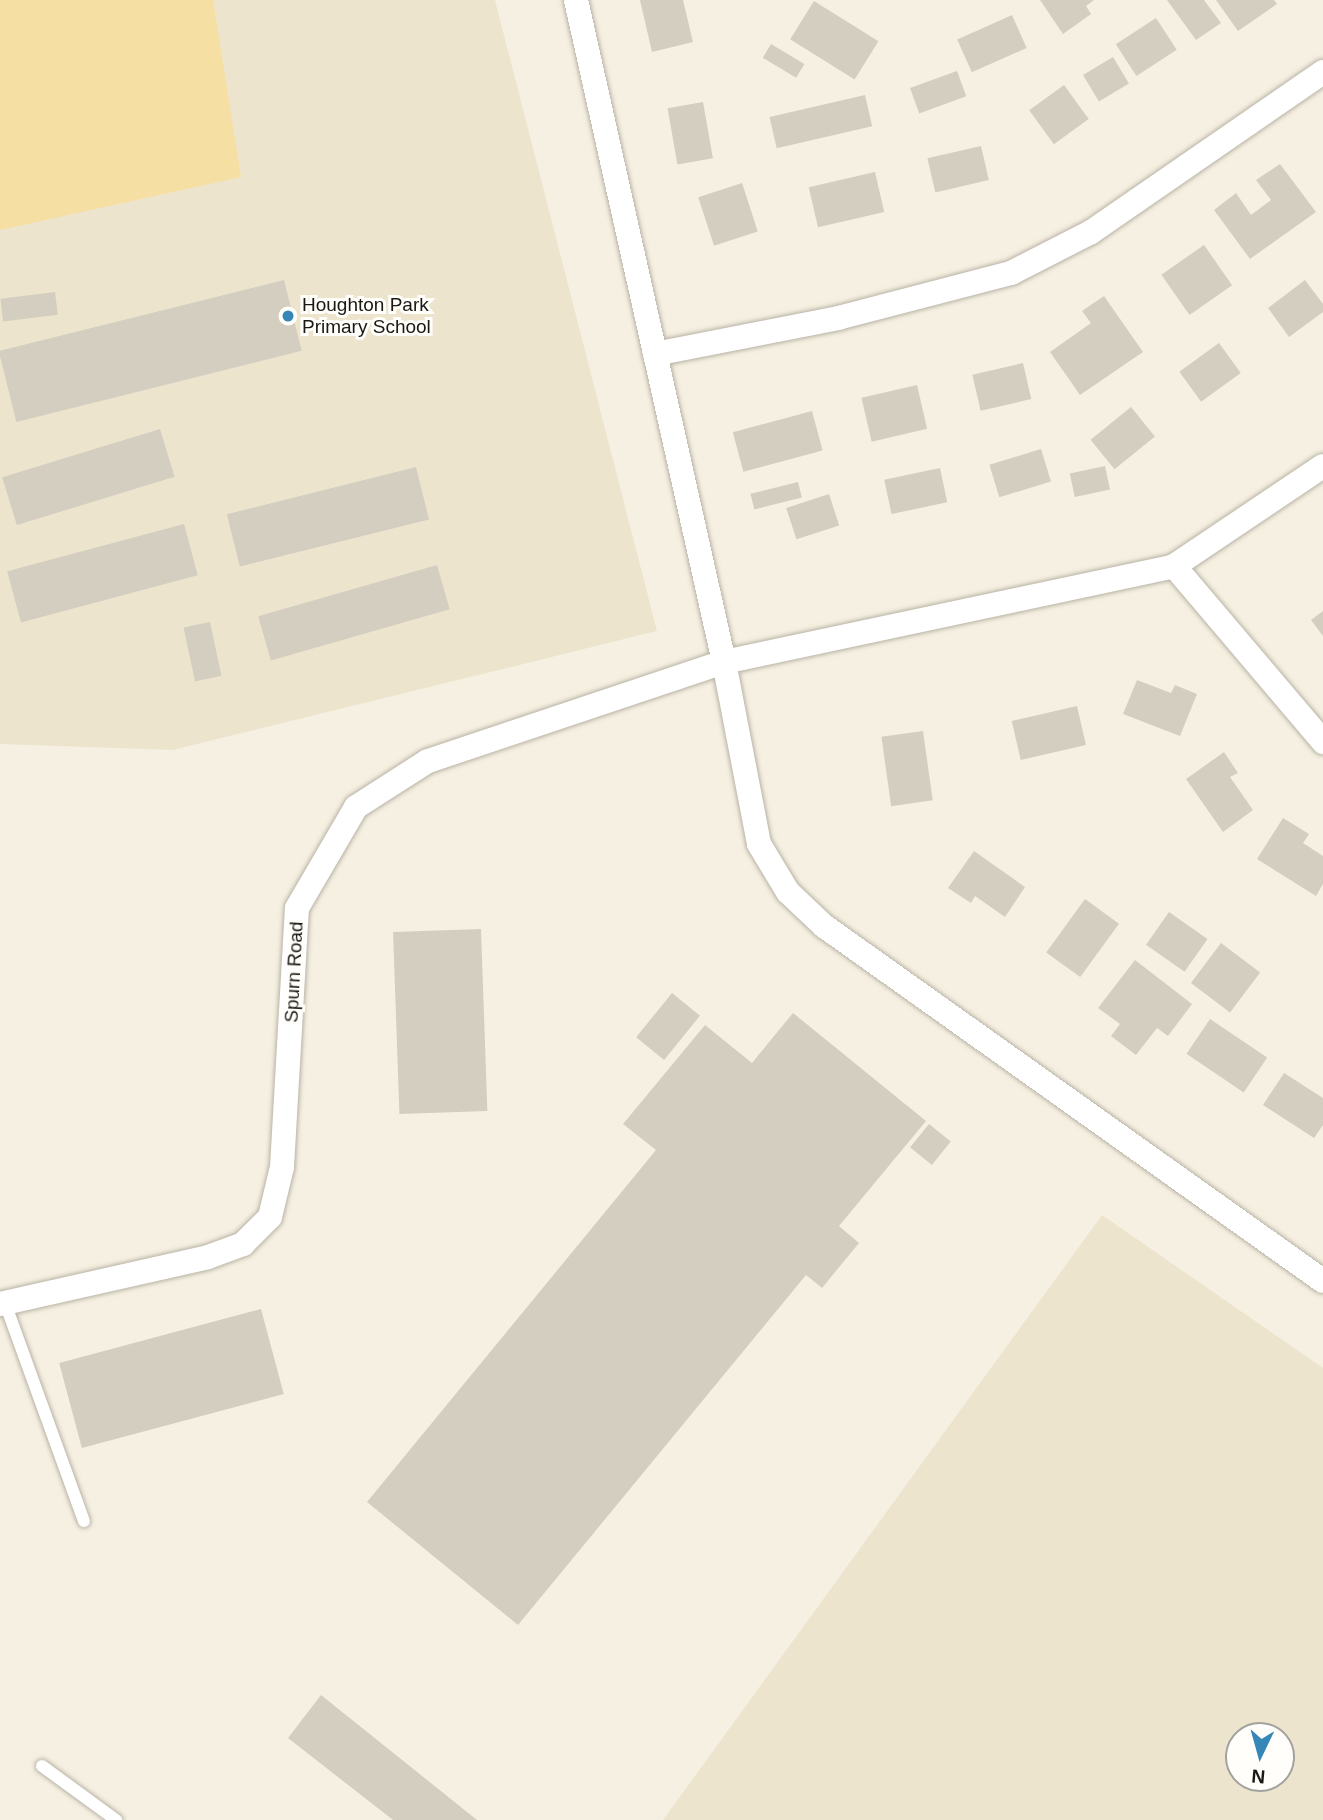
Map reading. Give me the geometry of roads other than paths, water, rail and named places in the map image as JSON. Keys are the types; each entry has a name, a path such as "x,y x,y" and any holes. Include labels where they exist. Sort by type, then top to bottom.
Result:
{"street":[{"path":"576,0 724,662 759,844 788,892 824,926 1323,1280"},
{"path":"655,354 838,318 1011,273 1091,232 1323,72"},
{"path":"1323,466 1174,566 1323,742"},
{"name":"Spurn Road","path":"3,1303 208,1257 243,1244 270,1217 282,1167 297,908 356,807 428,761 724,662 1174,566"}],"lane":[{"path":"3,1303 84,1521"},
{"path":"42,1766 116,1820"}],"place":[{"name":"Houghton Park Primary School","path":"288,316"}]}
